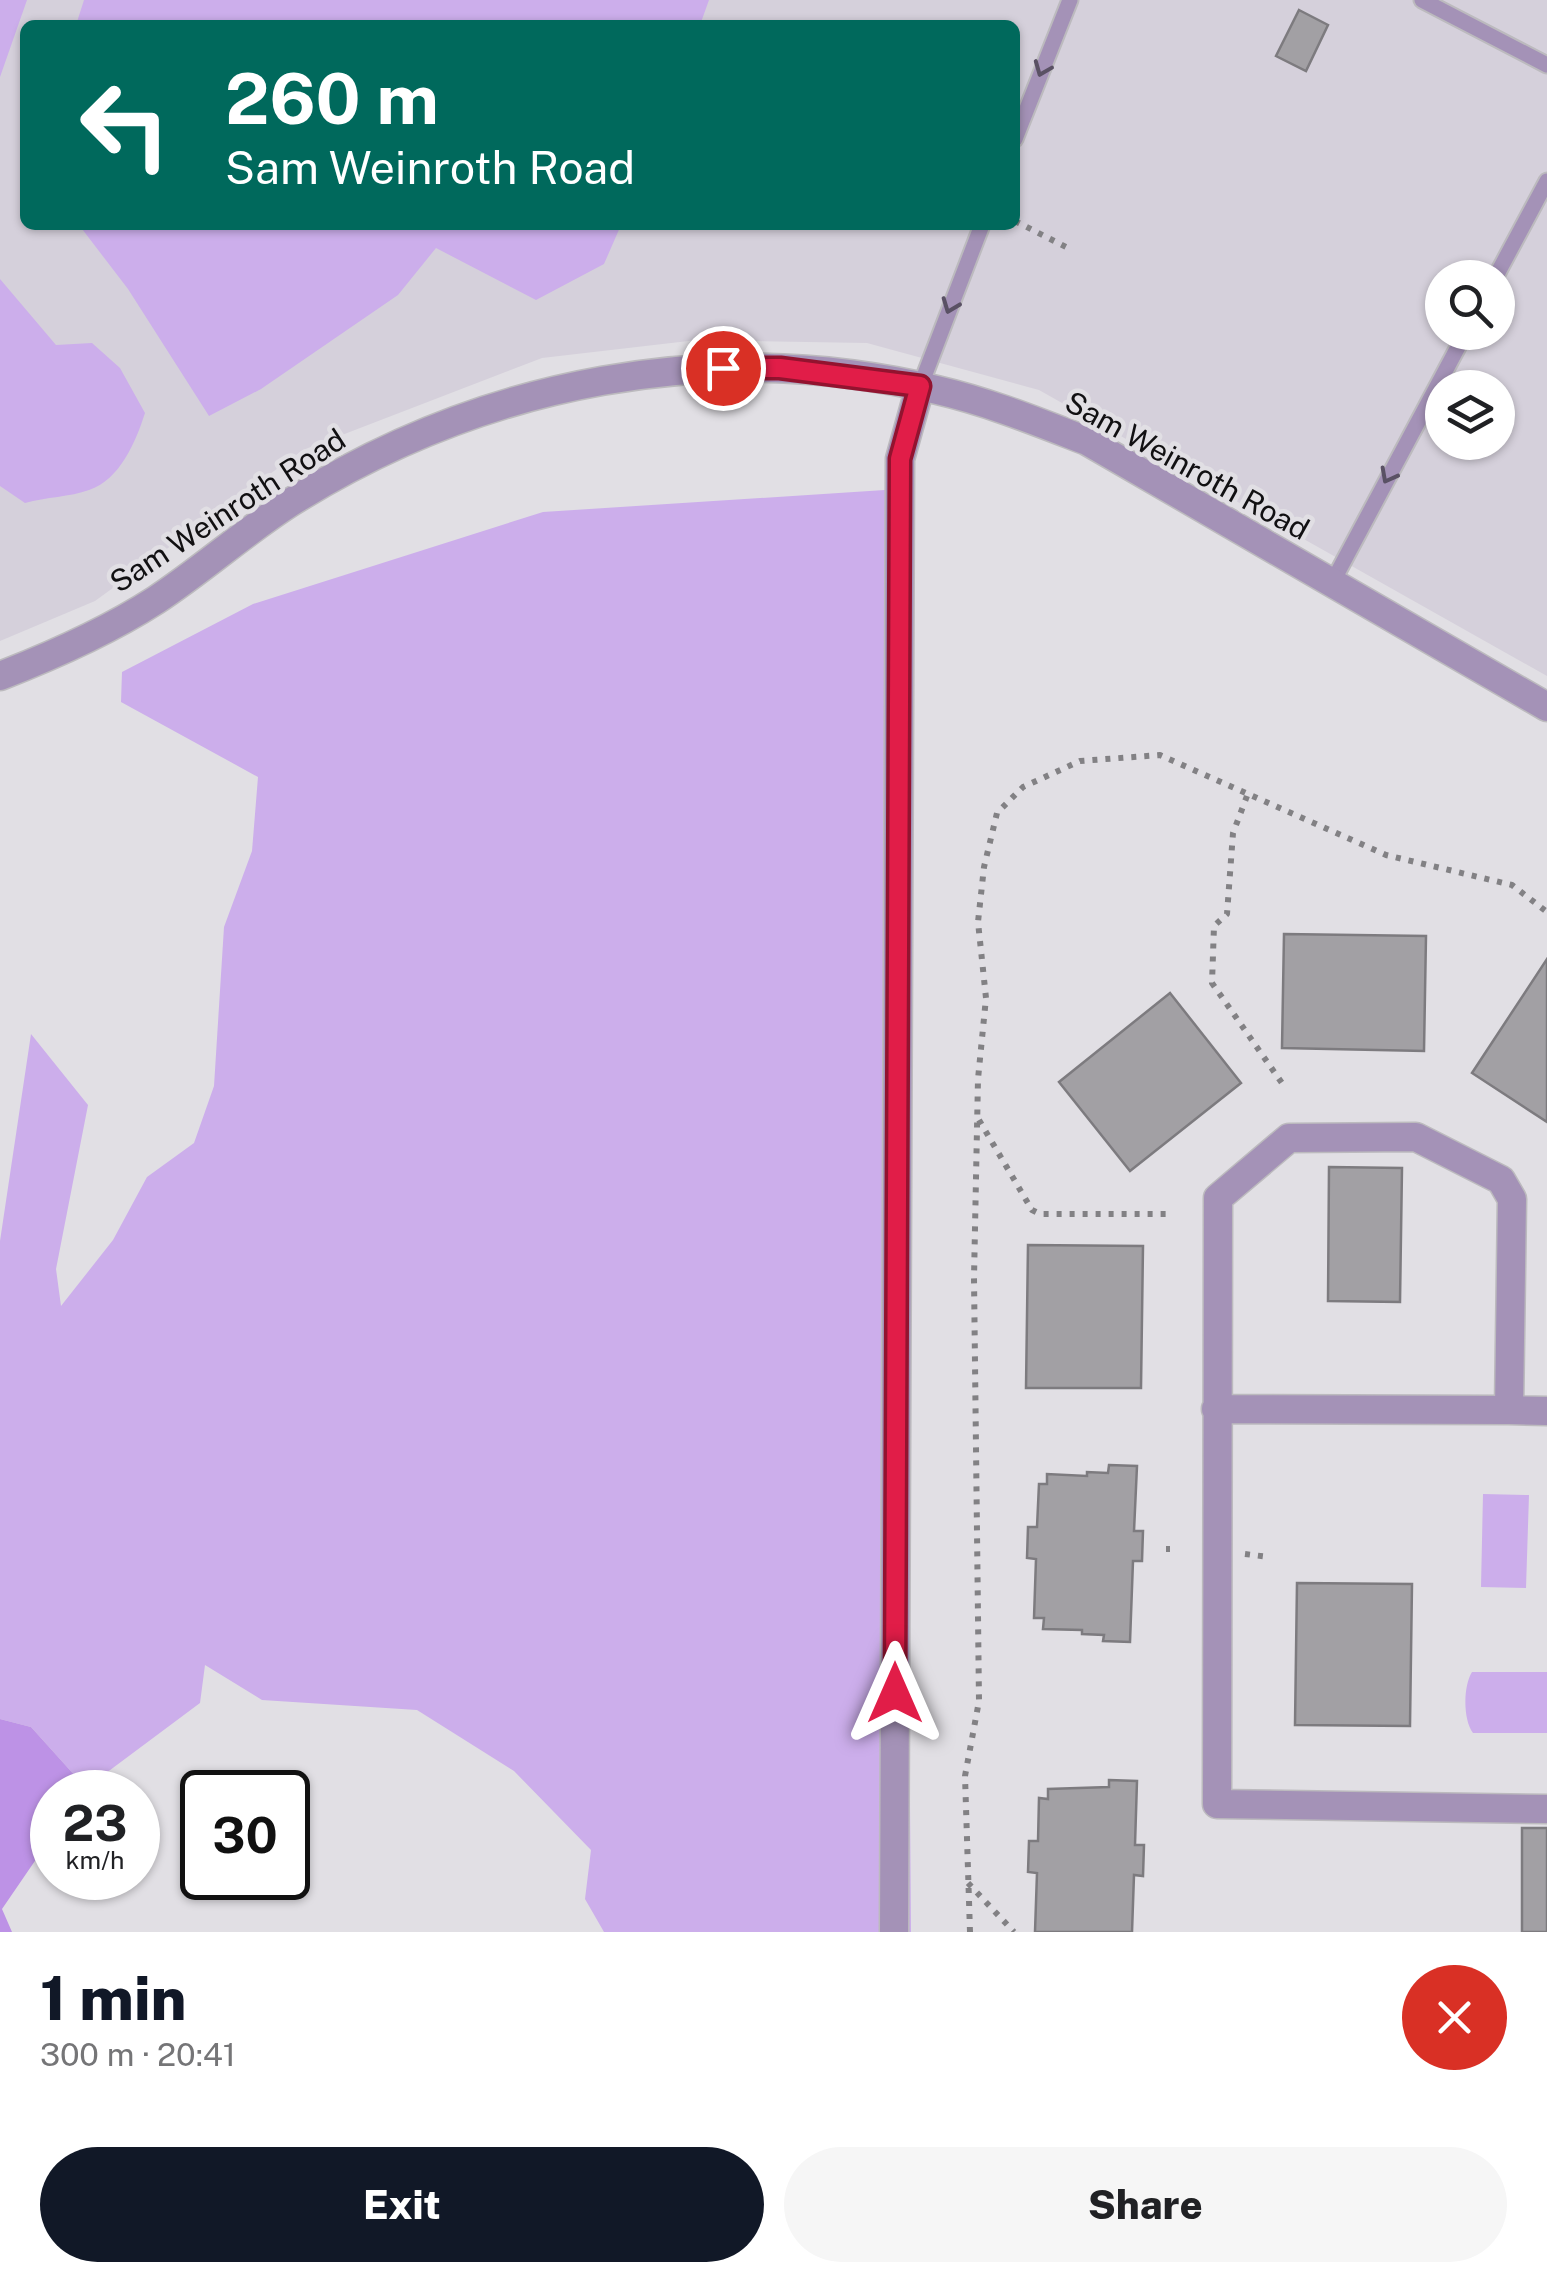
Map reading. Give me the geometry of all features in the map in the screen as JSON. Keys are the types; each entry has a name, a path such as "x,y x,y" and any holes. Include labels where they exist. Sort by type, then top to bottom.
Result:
{"street":[{"name":"Sam Weinroth Road","path":"0,676 80,642 154,601 289,504 363,460 442,424 524,396 608,378 694,368 780,368 920,386 1006,410 1087,441 1547,707"},
{"path":"894,1932 900,459 920,386"},
{"path":"1509,1410 1512,1199 1501,1180 1416,1138 1289,1138 1218,1198 1217,1804 1547,1809"},
{"path":"1216,1409 1547,1411"}],"lane":[{"path":"1020,126 1070,0"},
{"path":"1422,0 1547,66"},
{"path":"1505,260 1547,181"},
{"path":"920,386 980,230"},
{"path":"1332,583 1457,350"}],"path":[{"path":"1020,224 1068,248"},
{"path":"970,1932 965,1776 979,1701 974,1278 986,998 979,894 991,832 1007,800 1023,787 1080,761 1142,754 1190,766 1248,796 1386,856 1512,885 1547,912"},
{"path":"1248,796 1233,833 1227,914 1214,926 1212,983 1284,1086"},
{"path":"978,1119 1016,1189 1040,1214 1170,1214"},
{"path":"1238,1554 1269,1557"},
{"path":"967,1882 1014,1932"}],"shaded area":[{"path":"0,0 1547,0 1547,676 1039,390 867,343 697,340 542,358 303,450 95,601 0,641"},
{"path":"0,0 27,0 0,77"},
{"path":"84,0 709,0 702,20 78,20"},
{"path":"83,230 619,230 604,264 536,300 436,248 398,295 261,389 209,416 128,289"},
{"path":"0,279 56,345 92,343 120,368 145,413 132,447 118,469 89,490 25,503 0,486"},
{"path":"900,489 911,1932 604,1932 585,1899 591,1850 514,1771 417,1710 262,1700 205,1665 200,1703 110,1770 70,1770 31,1727 0,1719 0,1241 31,1034 88,1105 56,1269 61,1306 113,1240 147,1177 194,1143 214,1086 224,927 252,851 258,777 121,702 122,672 253,604 543,512"},
{"path":"1483,1494 1529,1495 1526,1588 1481,1587"},
{"path":"1472,1672 1547,1672 1547,1733 1473,1733 1465,1703"},
{"path":"0,1719 31,1727 70,1770 30,1770 30,1868 2,1909 12,1932 0,1932"}],"building":[{"path":"1299,10 1328,25 1306,71 1276,56"},
{"path":"1284,934 1426,936 1424,1051 1282,1048"},
{"path":"1547,959 1547,1122 1472,1073"},
{"path":"1170,993 1241,1083 1130,1171 1059,1082"},
{"path":"1329,1167 1402,1168 1400,1302 1328,1301"},
{"path":"1028,1245 1143,1246 1141,1388 1026,1388"},
{"path":"1109,1465 1137,1466 1134,1531 1143,1531 1142,1561 1133,1561 1130,1642 1103,1641 1104,1635 1082,1634 1082,1630 1043,1629 1044,1618 1034,1618 1036,1559 1027,1558 1028,1527 1037,1527 1039,1484 1047,1484 1047,1474 1108,1473"},
{"path":"1297,1583 1412,1584 1410,1726 1295,1725"},
{"path":"1109,1780 1137,1781 1135,1845 1144,1845 1143,1876 1134,1875 1132,1932 1035,1932 1037,1873 1028,1872 1029,1841 1038,1841 1039,1798 1048,1799 1048,1789 1109,1787"},
{"path":"1522,1828 1547,1828 1547,1932 1522,1932"}],"route":[{"path":"723,368 780,368 866,376 920,386 900,459 895,1693"}]}
